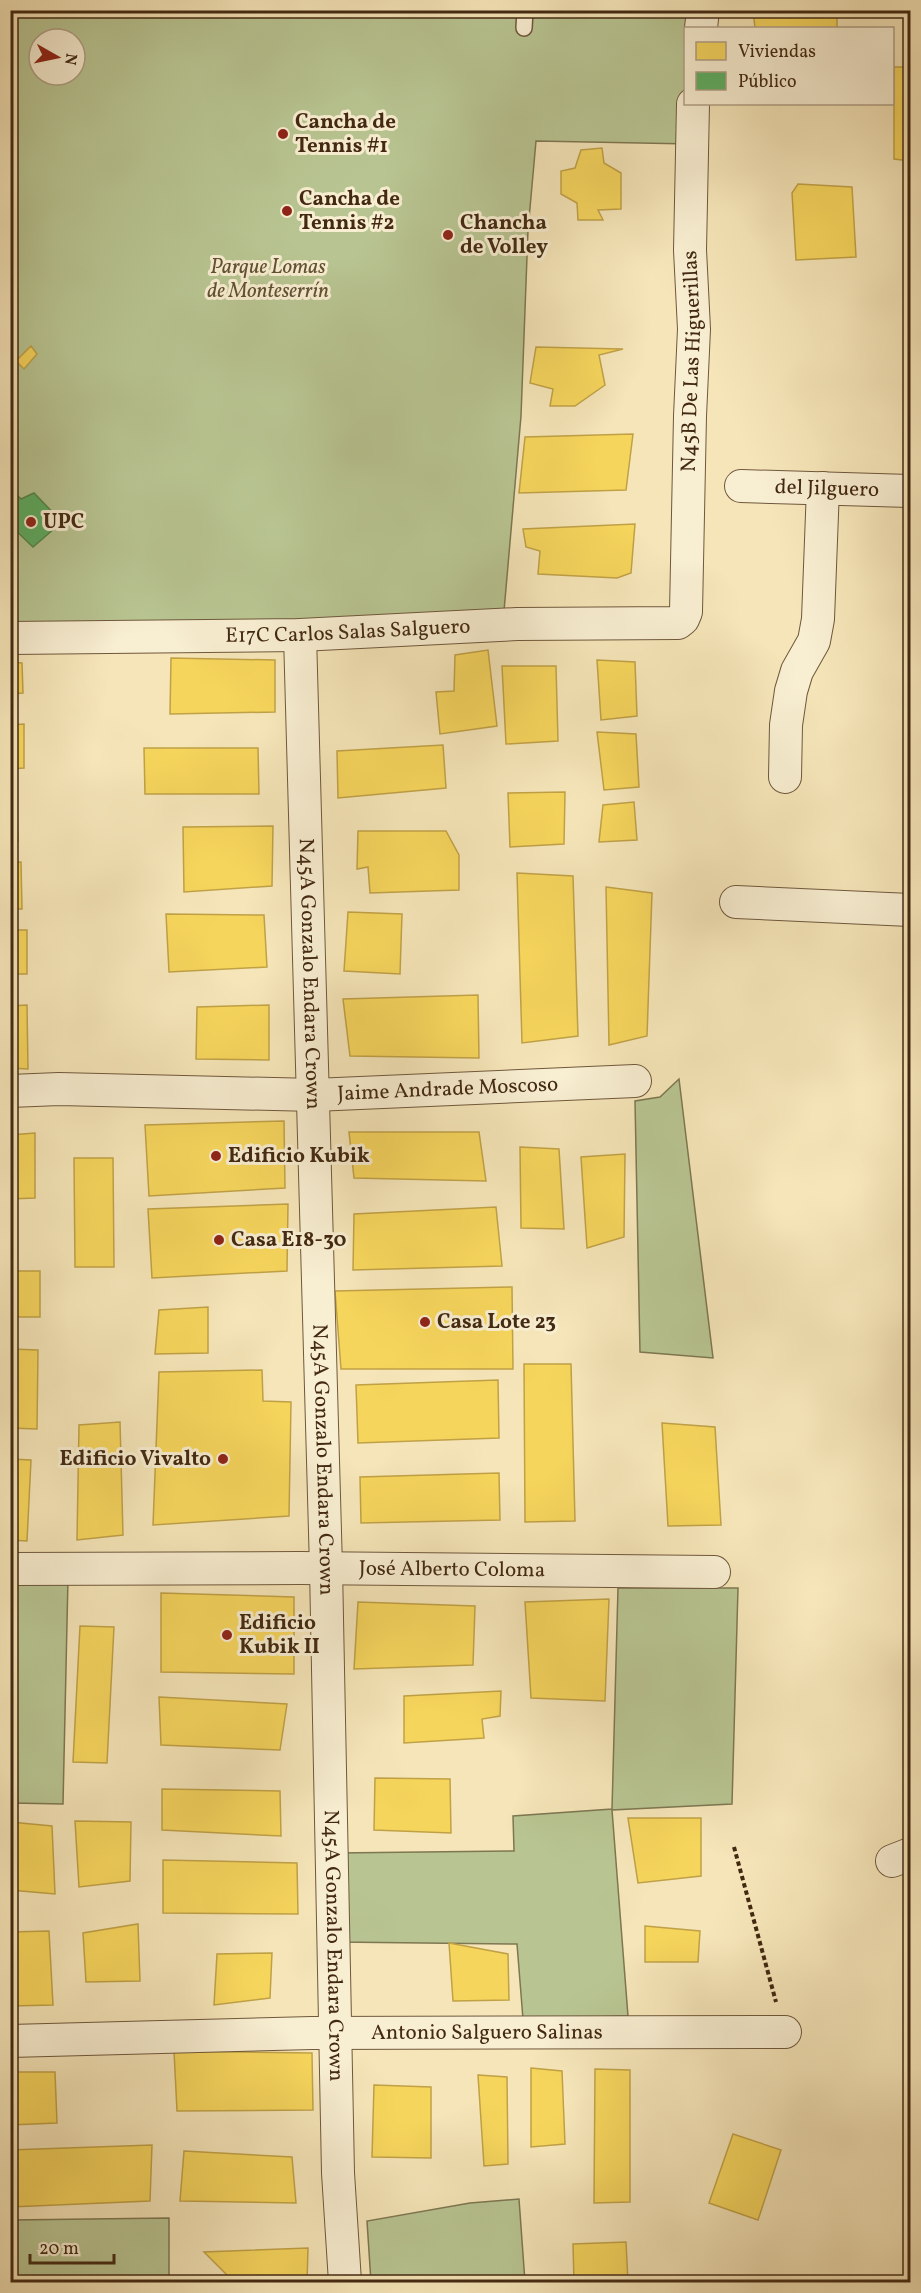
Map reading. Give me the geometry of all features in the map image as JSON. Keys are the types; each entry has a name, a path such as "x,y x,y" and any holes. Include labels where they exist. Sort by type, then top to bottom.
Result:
{"street":[{"path":"701,27 703,10"},
{"name":"N45B De Las Higuerillas","path":"683,619 686,612 694,329 690,250 693,105"},
{"name":"del Jilguero","path":"741,486 910,490"},
{"path":"785,777 785,743 791,691 797,671 814,641 818,619 822,488"},
{"name":"E17C Carlos Salas Salguero","path":"10,638 300,635 517,624 678,623 683,619"},
{"name":"N45A Gonzalo Endara Crown","path":"300,635 326,1568 338,2173 345,2283"},
{"path":"736,902 910,910"},
{"name":"Jaime Andrade Moscoso","path":"10,1091 59,1089 314,1095 634,1081"},
{"name":"José Alberto Coloma","path":"10,1569 326,1568 714,1572"},
{"name":"Antonio Salguero Salinas","path":"10,2041 336,2034 784,2032"}],"lane":[{"path":"524,27 525,10"}],"path":[{"path":"734,1846 784,2032"}],"green space":[{"name":"Parque Lomas de Monteserrín","path":"10,11 700,11 699,27 684,27 684,105 686,105 691,144 536,141 528,230 521,416 504,611 11,637"},
{"path":"679,1079 713,1358 640,1352 635,1101 660,1097"},
{"path":"68,1578 63,1804 11,1803 11,1582"},
{"path":"618,1588 738,1588 732,1804 612,1810 628,2016 523,2019 517,1944 337,1942 336,1853 514,1851 513,1816 612,1809"},
{"path":"519,2199 525,2282 371,2282 367,2221 470,2203"},
{"path":"169,2218 169,2282 11,2282 11,2220"}],"building: Viviendas":[{"path":"753,10 837,10 837,27 755,27"},
{"path":"894,67 910,67 910,161 894,159"},
{"path":"602,148 604,163 621,173 621,209 598,210 603,220 578,220 577,203 561,194 561,171 575,168 581,150"},
{"path":"798,184 852,187 856,257 796,260 792,193"},
{"path":"31,346 37,354 24,369 16,361"},
{"path":"536,347 623,349 599,355 605,385 575,406 550,406 553,389 530,383"},
{"path":"10,383 15,386 10,408"},
{"path":"633,434 626,490 519,493 525,437"},
{"path":"635,524 631,573 617,578 538,574 540,551 526,547 523,529"},
{"path":"488,650 497,726 440,734 436,692 454,691 455,655"},
{"path":"171,658 275,660 275,712 170,714"},
{"path":"597,660 635,662 637,716 601,720"},
{"path":"10,662 22,663 23,693 10,694"},
{"path":"502,666 556,666 558,741 506,744"},
{"path":"24,724 24,768 10,769 10,725"},
{"path":"597,732 636,734 639,787 604,790"},
{"path":"443,745 446,788 338,798 337,751"},
{"path":"144,748 258,748 259,794 145,794"},
{"path":"565,792 564,844 510,847 508,793"},
{"path":"15,795 18,841 10,842 10,796"},
{"path":"634,802 637,840 599,842 603,805"},
{"path":"273,826 272,886 184,892 183,827"},
{"path":"358,831 446,831 459,855 459,890 370,893 368,867 357,869"},
{"path":"21,862 22,909 10,909 10,863"},
{"path":"517,873 573,876 578,1036 522,1043"},
{"path":"606,887 652,893 647,1036 609,1045"},
{"path":"348,912 402,914 400,974 344,971"},
{"path":"166,914 264,915 267,967 169,972"},
{"path":"10,930 27,930 27,974 10,974"},
{"path":"478,995 479,1058 350,1056 343,999"},
{"path":"27,1005 28,1069 10,1068 10,1006"},
{"path":"269,1005 269,1060 196,1059 197,1007"},
{"name":"Edificio Kubik","path":"284,1121 285,1188 149,1196 145,1125"},
{"path":"349,1132 479,1132 486,1181 354,1178"},
{"path":"35,1133 35,1198 10,1199 10,1135"},
{"path":"520,1147 559,1149 564,1229 521,1228"},
{"path":"625,1154 624,1237 587,1248 581,1157"},
{"path":"74,1158 113,1158 114,1267 75,1267"},
{"name":"Casa E18-30","path":"288,1204 287,1271 152,1278 148,1209"},
{"path":"496,1207 502,1266 353,1270 354,1214"},
{"path":"10,1271 40,1271 40,1317 10,1317"},
{"name":"Casa Lote 23","path":"512,1287 513,1369 341,1369 335,1291"},
{"path":"208,1307 208,1353 155,1354 159,1310"},
{"path":"10,1349 38,1350 37,1429 10,1428"},
{"path":"524,1364 571,1364 575,1521 525,1522"},
{"name":"Edificio Vivalto","path":"262,1370 263,1401 291,1402 289,1516 153,1525 159,1372"},
{"path":"498,1380 499,1438 358,1443 356,1385"},
{"path":"120,1422 123,1535 77,1540 79,1425"},
{"path":"662,1423 715,1427 721,1525 668,1526"},
{"path":"10,1459 31,1460 27,1541 10,1540"},
{"path":"499,1473 500,1520 361,1523 360,1477"},
{"name":"Edificio Kubik II","path":"161,1593 294,1597 294,1674 161,1672"},
{"path":"609,1599 605,1701 531,1698 525,1602"},
{"path":"358,1602 475,1606 473,1665 354,1669"},
{"path":"80,1626 114,1627 107,1763 73,1762"},
{"path":"501,1691 500,1716 482,1719 484,1738 404,1743 404,1696"},
{"path":"159,1697 287,1704 280,1750 161,1745"},
{"path":"375,1778 450,1779 451,1833 374,1830"},
{"path":"162,1789 280,1791 281,1836 162,1830"},
{"path":"628,1818 701,1818 701,1876 638,1883"},
{"path":"75,1821 131,1822 130,1881 79,1887"},
{"path":"10,1822 52,1826 55,1894 10,1890"},
{"path":"163,1860 297,1863 298,1914 163,1913"},
{"path":"138,1924 140,1981 86,1982 83,1933"},
{"path":"645,1926 700,1931 698,1962 645,1962"},
{"path":"49,1931 53,2005 10,2006 10,1932"},
{"path":"449,1943 508,1954 509,2000 453,2001"},
{"path":"272,1953 270,1998 214,2005 217,1954"},
{"path":"174,2051 312,2053 313,2110 177,2111"},
{"path":"531,2068 562,2071 565,2144 531,2147"},
{"path":"595,2069 630,2070 630,2202 594,2203"},
{"path":"10,2072 55,2072 57,2123 10,2125"},
{"path":"478,2075 507,2077 508,2164 484,2166"},
{"path":"374,2085 431,2087 431,2158 372,2157"},
{"path":"733,2134 781,2150 758,2220 709,2203"},
{"path":"152,2145 150,2201 10,2207 10,2150"},
{"path":"184,2151 292,2157 296,2203 180,2201"},
{"path":"626,2242 628,2282 574,2282 573,2244"},
{"path":"308,2248 307,2282 234,2282 204,2252"}],"building: Público":[{"path":"14,492 21,499 34,493 62,522 33,547 10,525 10,495"}],"place":[{"name":"Cancha de Tennis #1","path":"283,134"},
{"name":"Cancha de Tennis #2","path":"287,211"},
{"name":"Chancha de Volley","path":"448,235"},
{"name":"UPC","path":"31,522"},
{"name":"Edificio Kubik","path":"216,1156"},
{"name":"Casa E18-30","path":"219,1240"},
{"name":"Casa Lote 23","path":"425,1322"},
{"name":"Edificio Vivalto","path":"223,1459"},
{"name":"Edificio Kubik II","path":"227,1635"}]}
